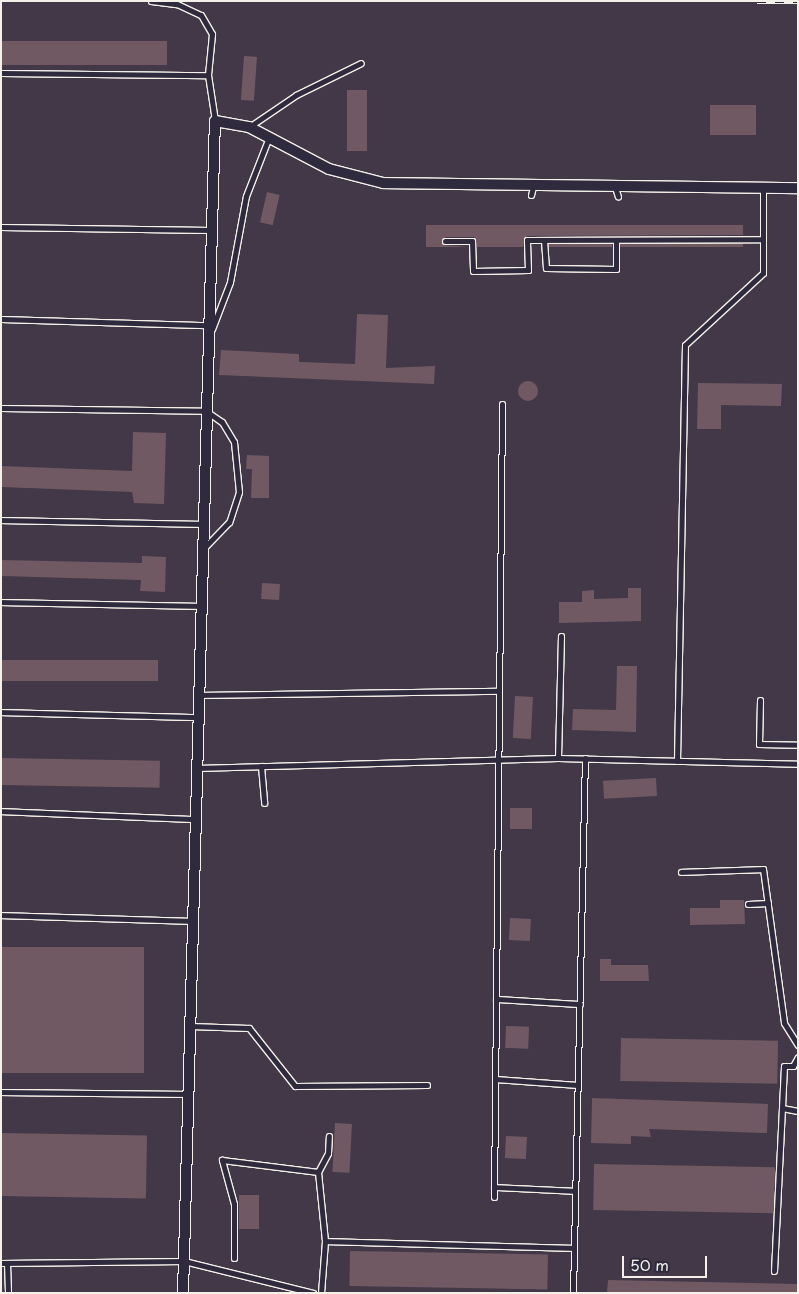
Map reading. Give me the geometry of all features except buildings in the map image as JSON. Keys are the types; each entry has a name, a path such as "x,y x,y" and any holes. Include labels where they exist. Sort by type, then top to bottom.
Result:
{"street":[{"path":"183,1293 210,230 215,121 249,126 329,169 383,183 532,191 617,192 798,188"}],"lane":[{"path":"151,1 177,4 201,14 212,34 208,75 215,121"},
{"path":"249,126 296,95 361,63"},
{"path":"1,73 208,75"},
{"path":"207,341 230,282 246,196 270,136"},
{"path":"677,761 685,345 763,273 763,188"},
{"path":"1,227 210,230"},
{"path":"445,241 472,241 473,270 528,270 527,240 762,239"},
{"path":"544,240 546,268 616,269 616,240"},
{"path":"1,319 208,325"},
{"path":"494,1197 502,404"},
{"path":"1,408 206,411 222,422 234,442 239,492 228,522 202,550"},
{"path":"1,520 203,524"},
{"path":"1,602 200,606"},
{"path":"558,758 561,636"},
{"path":"198,695 499,690"},
{"path":"760,700 759,744 798,745"},
{"path":"1,712 198,717"},
{"path":"196,768 558,758 798,764"},
{"path":"573,1293 585,758"},
{"path":"261,766 264,803"},
{"path":"1,811 195,819"},
{"path":"681,872 764,869 784,1023 798,1045"},
{"path":"748,904 768,903"},
{"path":"1,915 192,921"},
{"path":"496,999 580,1004"},
{"path":"190,1026 248,1028 295,1086 426,1085"},
{"path":"774,1271 784,1066 793,1066 798,1056"},
{"path":"495,1079 578,1084"},
{"path":"1,1092 188,1094"},
{"path":"782,1108 798,1111"},
{"path":"321,1293 325,1241 318,1172 328,1154 329,1136"},
{"path":"234,1258 234,1204 222,1160 318,1172"},
{"path":"494,1187 576,1191"},
{"path":"325,1241 574,1248"},
{"path":"8,1293 4,1263 184,1261 311,1292"}],"shaded area":[{"path":"1,1 798,1 798,1293 1,1293"}],"railway":[{"path":"757,1 798,1"}]}
